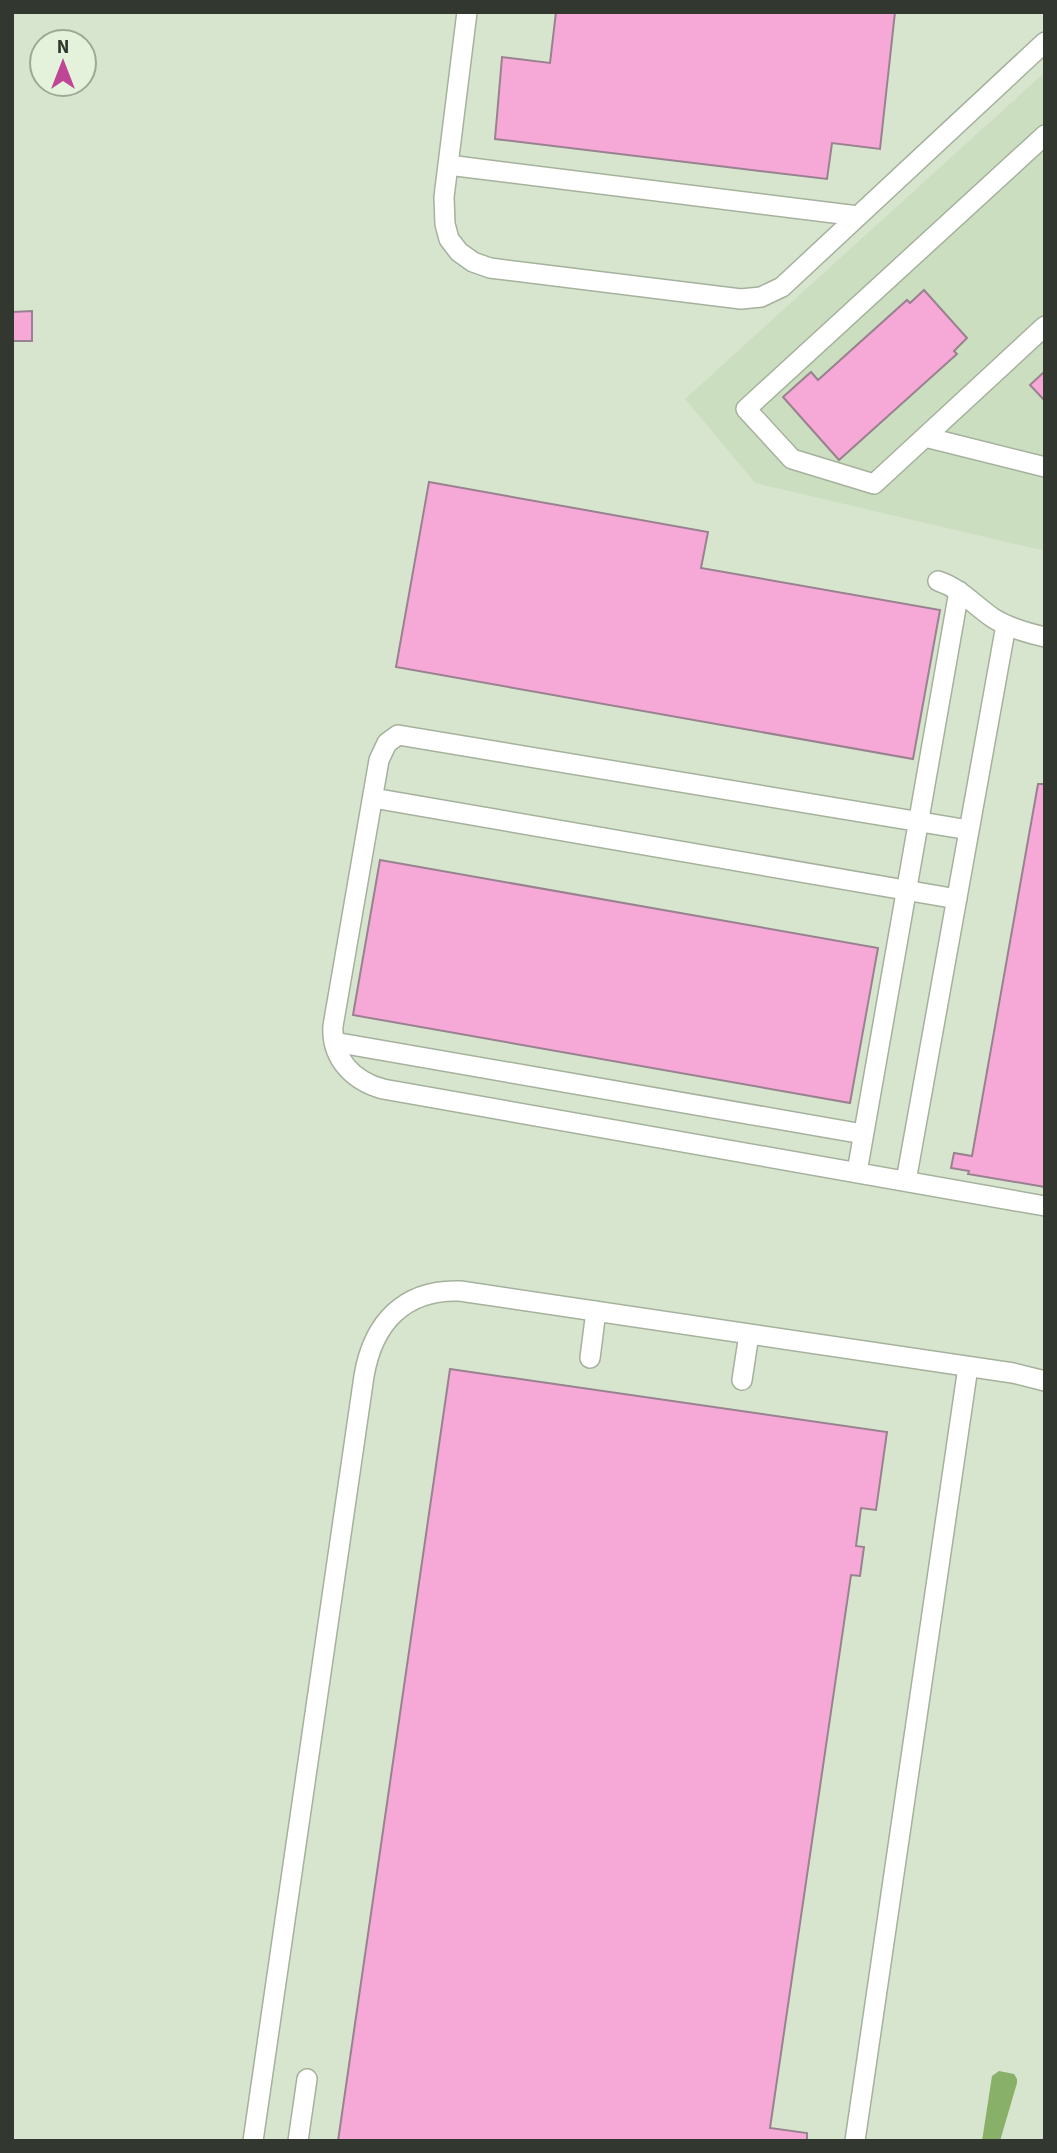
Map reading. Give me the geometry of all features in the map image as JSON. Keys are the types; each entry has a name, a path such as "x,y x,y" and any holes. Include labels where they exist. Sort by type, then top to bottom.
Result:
{"street":[{"path":"467,12 444,197 445,224 449,239 467,258 490,268 751,299 761,298 782,287 1045,42"},
{"path":"1045,135 746,409 792,458 874,484 1045,326"},
{"path":"448,165 858,216"},
{"path":"925,437 1045,467"},
{"path":"938,581 960,591 1006,625 1045,637"},
{"path":"857,1172 960,591"},
{"path":"906,1181 1006,625"},
{"path":"969,830 402,734 391,739 384,748 333,1026 334,1042 348,1070 363,1081 383,1089 1045,1206"},
{"path":"373,798 957,899"},
{"path":"334,1042 863,1134"},
{"path":"253,2141 364,1376 372,1342 386,1322 402,1307 419,1298 445,1292 470,1293 968,1367 1045,1381"},
{"path":"590,1358 596,1311"},
{"path":"742,1380 749,1334"},
{"path":"855,2141 968,1367"},
{"path":"298,2141 307,2079"}],"shaded area":[{"path":"1045,72 1045,551 755,483 685,399"},
{"path":"999,2071 1014,2074 1017,2083 1000,2141 982,2141 992,2076"}],"building":[{"path":"556,12 895,12 880,149 832,143 827,179 495,139 502,57 550,63"},
{"path":"924,290 967,338 954,351 957,354 839,460 783,397 811,372 818,380 907,300 910,303"},
{"path":"32,311 32,341 12,341 12,312"},
{"path":"1045,371 1045,401 1030,385"},
{"path":"429,482 708,532 701,568 940,610 913,759 396,667"},
{"path":"1038,784 1045,784 1045,1187 968,1174 969,1171 951,1168 954,1153 972,1156"},
{"path":"380,860 878,948 850,1103 353,1015"},
{"path":"450,1369 887,1432 876,1510 861,1508 856,1546 864,1547 860,1576 851,1575 770,2128 807,2133 807,2141 338,2141"}]}
